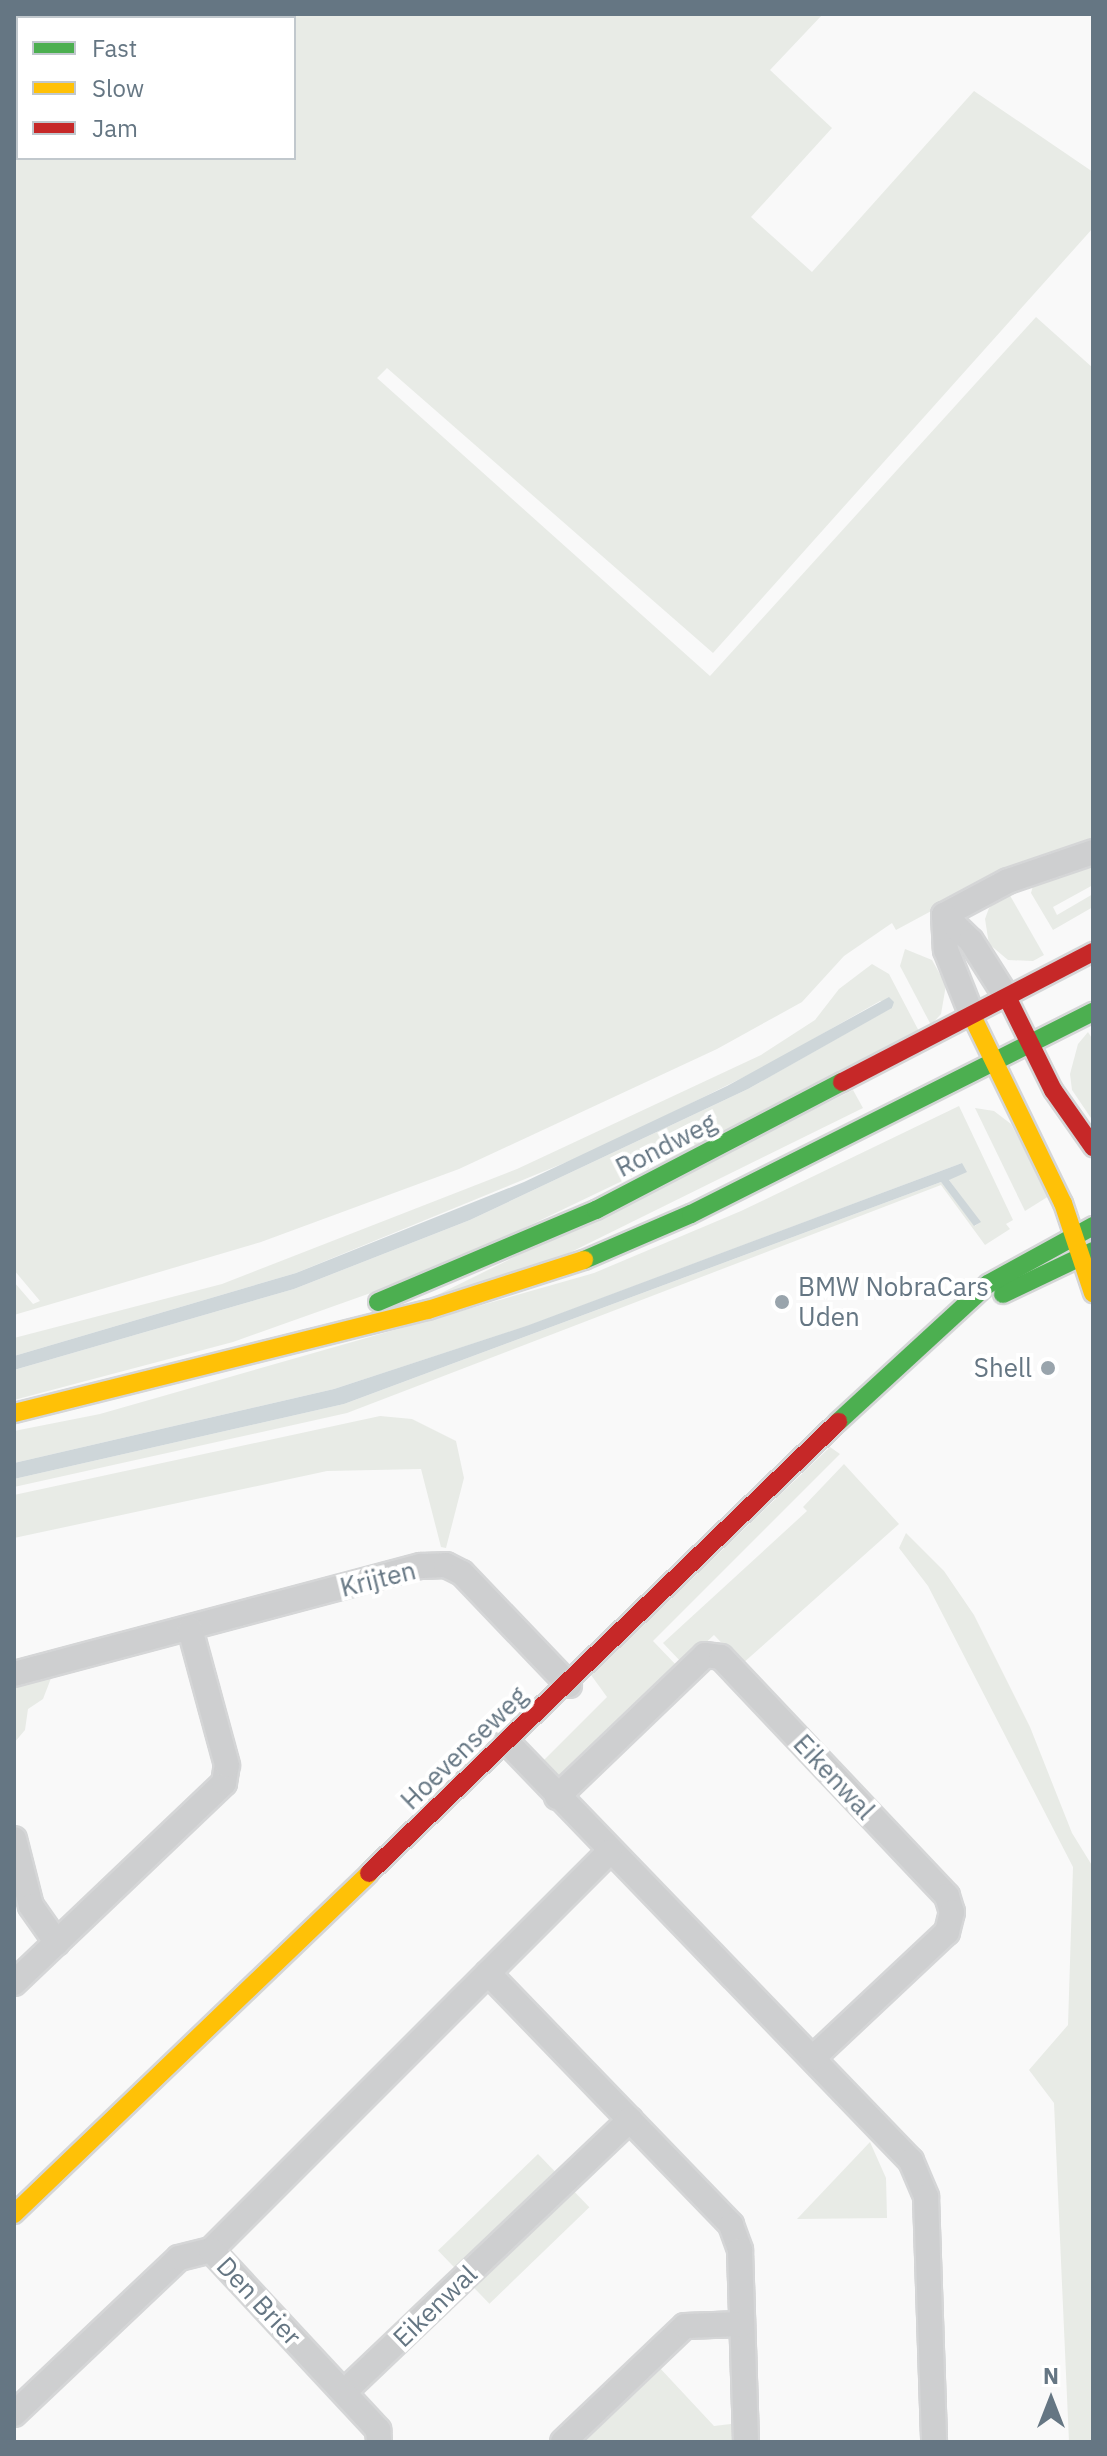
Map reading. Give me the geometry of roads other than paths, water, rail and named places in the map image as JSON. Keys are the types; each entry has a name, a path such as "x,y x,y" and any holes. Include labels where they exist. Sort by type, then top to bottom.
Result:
{"main road":[{"name":"Rondweg","path":"249,1354 596,1210 973,1018 1093,952"},
{"path":"1008,999 1053,1090 1093,1147"},
{"name":"Rondweg","path":"14,1413 428,1310 579,1262 691,1214 1093,1012"},
{"path":"973,1018 1088,1256 1093,1293"},
{"name":"Hoevenseweg","path":"14,2214 948,1319 988,1284 1074,1232 1093,1226"},
{"name":"Hoevenseweg","path":"948,1319 1088,1256"}],"street":[{"path":"944,915 1008,881 1093,852"},
{"path":"944,915 971,941 1008,999"},
{"path":"944,915 946,950 973,1018"},
{"name":"Krijten","path":"14,1674 421,1566 446,1565 462,1573 569,1685"},
{"path":"14,1983 224,1783 227,1765 190,1629"},
{"name":"Eikenwal","path":"557,1797 705,1655 721,1657 947,1896 952,1912 947,1932 813,2058"},
{"path":"507,1742 609,1852 911,2161 926,2197 934,2442"},
{"path":"14,1839 31,1906 57,1943"},
{"path":"211,2250 609,1852"},
{"path":"488,1973 731,2225 740,2250 746,2442"},
{"name":"Eikenwal","path":"344,2392 630,2120"},
{"name":"Den Brier","path":"14,2414 179,2258 211,2250 378,2430 379,2442"},
{"path":"563,2442 685,2326 742,2324"}],"place":[{"name":"BMW NobraCars Uden","path":"782,1302"},
{"name":"Shell","path":"1048,1368"}]}
